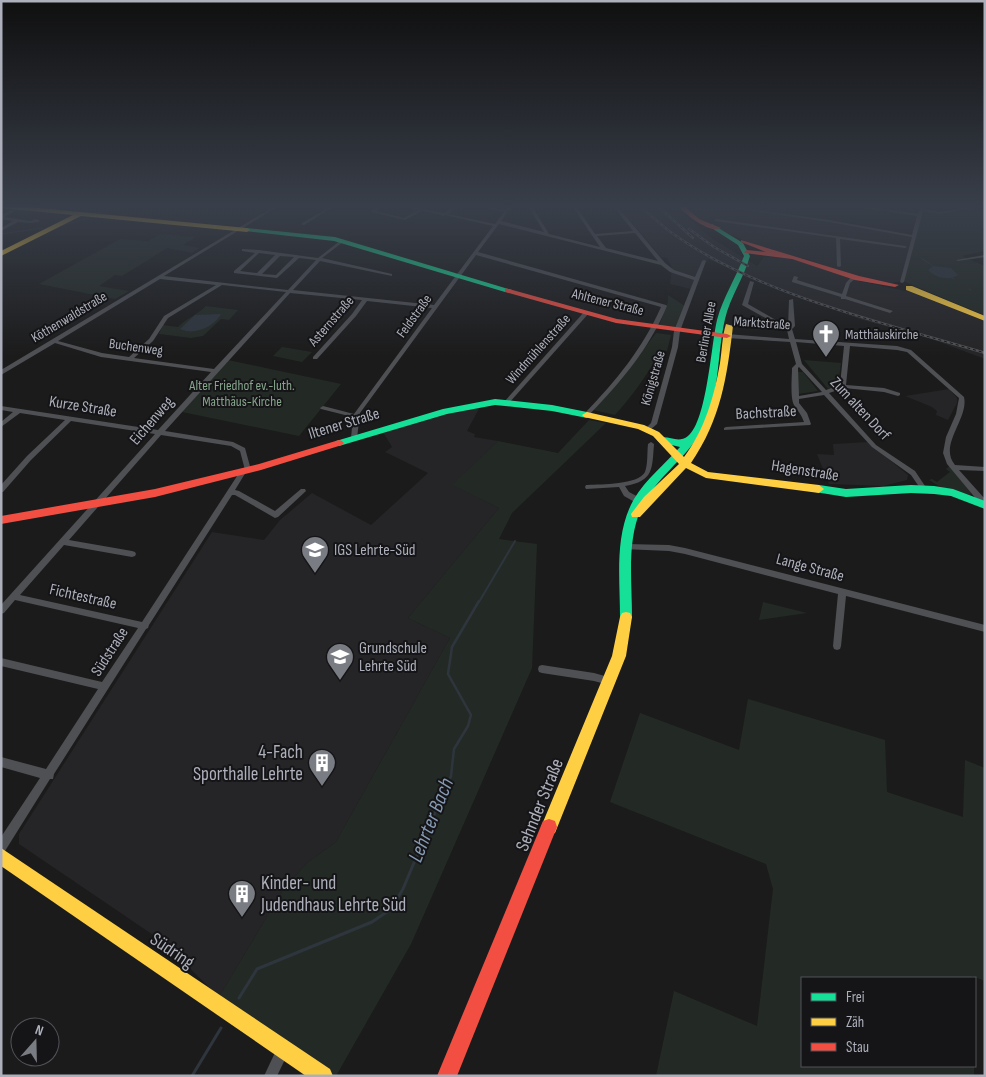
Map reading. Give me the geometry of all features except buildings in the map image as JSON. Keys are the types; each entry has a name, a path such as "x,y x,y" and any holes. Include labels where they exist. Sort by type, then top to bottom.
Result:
{"main road":[{"name":"Ahltener Straße","path":"394,256 586,313 677,332"},
{"name":"Berliner Allee","path":"681,461 694,434 710,390 723,335 735,299 754,260 752,256"},
{"path":"790,256 854,277 902,285 985,319"},
{"name":"Marktstraße","path":"677,332 723,335"},
{"name":"Berliner Allee","path":"681,461 699,444 713,416 723,377 723,335"},
{"name":"Iltener Straße","path":"1,520 155,493 246,471 470,405 508,402 587,414 648,429 656,442 681,461"},
{"path":"656,442 680,444 694,434"},
{"name":"Hagenstraße","path":"681,461 700,473 722,478 784,483 846,494 924,489 953,493 985,505"},
{"name":"Sehnder Straße","path":"447,1076 619,656 626,626 628,520 641,502 681,461"},
{"name":"Südring","path":"1,856 323,1076"}],"street":[{"name":"Köthenwaldstraße","path":"1,373 194,256"},
{"path":"254,256 236,272 277,277 298,256"},
{"path":"258,275 277,256"},
{"path":"300,256 390,275"},
{"name":"Eichenweg","path":"1,611 215,371 322,256"},
{"name":"Feldstraße","path":"356,416 472,256"},
{"path":"490,256 664,306 656,328 618,382 587,414"},
{"path":"632,256 662,264"},
{"path":"656,256 662,264 672,271 696,279"},
{"path":"839,256 839,266"},
{"path":"902,285 908,256"},
{"path":"958,260 984,257"},
{"name":"Königstraße","path":"648,429 654,424 675,347 677,332 704,260"},
{"path":"159,277 436,307"},
{"path":"796,277 794,281 843,298 890,311"},
{"path":"843,298 848,283 854,277"},
{"path":"752,282 745,305 789,329 799,364 795,368 795,398 843,386 884,390 898,394"},
{"path":"130,359 151,340 166,317 221,284"},
{"name":"Asternstraße","path":"315,358 365,300"},
{"path":"789,329 792,326 791,300"},
{"name":"Windmühlenstraße","path":"508,402 586,313"},
{"name":"Marktstraße","path":"723,335 847,344 909,351 962,398 963,407 948,436 946,454 954,467"},
{"name":"Buchenweg","path":"54,341 101,355 215,371"},
{"path":"843,386 847,344"},
{"name":"Zum alten Dorf","path":"799,364 874,446 913,473 924,489"},
{"name":"Bachstraße","path":"726,429 808,424 795,398"},
{"name":"Kurze Straße","path":"1,408 233,444 243,450 246,471"},
{"path":"323,408 356,416 354,438"},
{"path":"1,425 18,411"},
{"path":"1,490 29,458 69,419"},
{"path":"588,488 621,485 640,480 648,473 656,442"},
{"path":"954,467 985,469"},
{"path":"954,467 985,505"},
{"name":"Südstraße","path":"1,847 246,471"},
{"path":"621,485 626,494 641,502"},
{"path":"231,492 237,493 274,515 303,492"},
{"path":"64,542 132,554"},
{"name":"Lange Straße","path":"627,543 676,549 985,629"},
{"path":"837,646 842,592"},
{"name":"Fichtestraße","path":"14,597 145,626"},
{"path":"1,662 105,688"},
{"path":"542,669 594,676 609,681"},
{"path":"1,762 49,775"},
{"path":"270,1076 284,1049"}],"shaded area":[{"path":"741,256 757,266 764,257 789,258 859,281 910,292 985,321 985,359 929,338 863,320 801,298 708,259 691,289 670,284 672,268 667,258 661,257"},
{"path":"794,256 909,256 903,281 892,283 853,276"},
{"path":"933,266 951,268 958,275 950,278 938,277 928,270"},
{"path":"221,314 214,323 203,329 185,331 180,329 195,315"},
{"path":"949,389 957,398 957,403 948,420 936,415 937,411 932,407 905,396"},
{"path":"481,405 467,431 475,434 474,437 498,441 453,485 499,508 408,618 450,638 336,842 307,863 283,890 219,997 162,941 19,844 19,834 212,532 264,540 280,520 312,493 371,525 428,473 385,452 392,447 383,432"},
{"path":"868,442 908,475 907,480 883,486 829,484 817,454 834,455 833,444"}],"green space":[{"path":"89,256 154,256 122,276 115,275 99,286 129,291 115,299 39,284"},
{"path":"909,256 963,256 985,266 984,315 903,281"},
{"path":"668,295 685,306 677,328 659,326 668,302"},
{"path":"206,306 238,310 229,320 221,319 203,336 191,338 159,334 163,325 178,327"},
{"path":"656,333 671,335 667,351 661,350 628,400 615,415 593,410 620,381"},
{"path":"282,347 312,352 302,362 273,356"},
{"name":"Alter Friedhof ev.-luth. Matthäus-Kirche","path":"228,360 341,384 299,436 182,412"},
{"path":"804,360 841,363 838,385 828,389"},
{"path":"797,372 803,372 818,391 798,394"},
{"path":"589,420 606,423 512,513 499,539 537,544 532,668 411,944 336,1076 331,1076 219,997 283,890 307,863 336,842 450,638 408,618 499,508 452,485 498,441 558,453"},
{"path":"950,466 971,493 970,495 942,488 929,480 932,479 937,482 950,472 946,469"},
{"path":"763,602 807,613 759,620"},
{"path":"748,699 885,740 887,792 963,817 965,760 985,768 985,981 972,976 801,977 801,1067 974,1067 974,1076 656,1076 674,991 757,1026 773,889 766,864 610,802 640,713 739,750"}],"waterway":[{"path":"921,258 933,266"},
{"name":"Lehrter Bach","path":"479,602 515,541"},
{"name":"Lehrter Bach","path":"436,812 451,776 454,749 468,726 471,715 448,674 452,647 479,601"},
{"name":"Lehrter Bach","path":"239,998 257,969 372,922 391,909 403,889 436,810"},
{"name":"Lehrter Bach","path":"192,1076 221,1028"}],"railway":[{"path":"708,256 743,274 823,305 985,353"},
{"path":"731,256 748,266"}],"traffic: fast":[{"path":"394,256 508,290"},
{"path":"626,617 625,565 628,531 632,515 639,500 649,486 683,449 700,424 709,396 724,308 747,256"},
{"path":"339,443 446,411 495,402 552,408 587,415"},
{"path":"662,440 678,444 691,438"},
{"path":"819,489 846,493 911,489 934,490 953,493 985,505"}],"traffic: slow":[{"path":"909,288 985,319"},
{"path":"636,514 687,461 706,430 721,380 729,326"},
{"path":"587,415 641,427 656,434 684,463 706,475 819,489"},
{"path":"549,827 619,656 626,617"},
{"path":"1,856 323,1076"}],"traffic: jam":[{"path":"786,256 858,278 895,285"},
{"path":"508,290 616,321 727,336"},
{"path":"1,520 155,493 261,467 339,443"},
{"path":"447,1076 549,827"}],"place":[{"name":"Matthäuskirche","path":"826,358"},
{"name":"IGS Lehrte-Süd","path":"315,574"},
{"name":"Grundschule Lehrte Süd","path":"340,681"},
{"name":"4-Fach Sporthalle Lehrte","path":"322,787"},
{"name":"Kinder- und Judendhaus Lehrte Süd","path":"242,918"}]}
